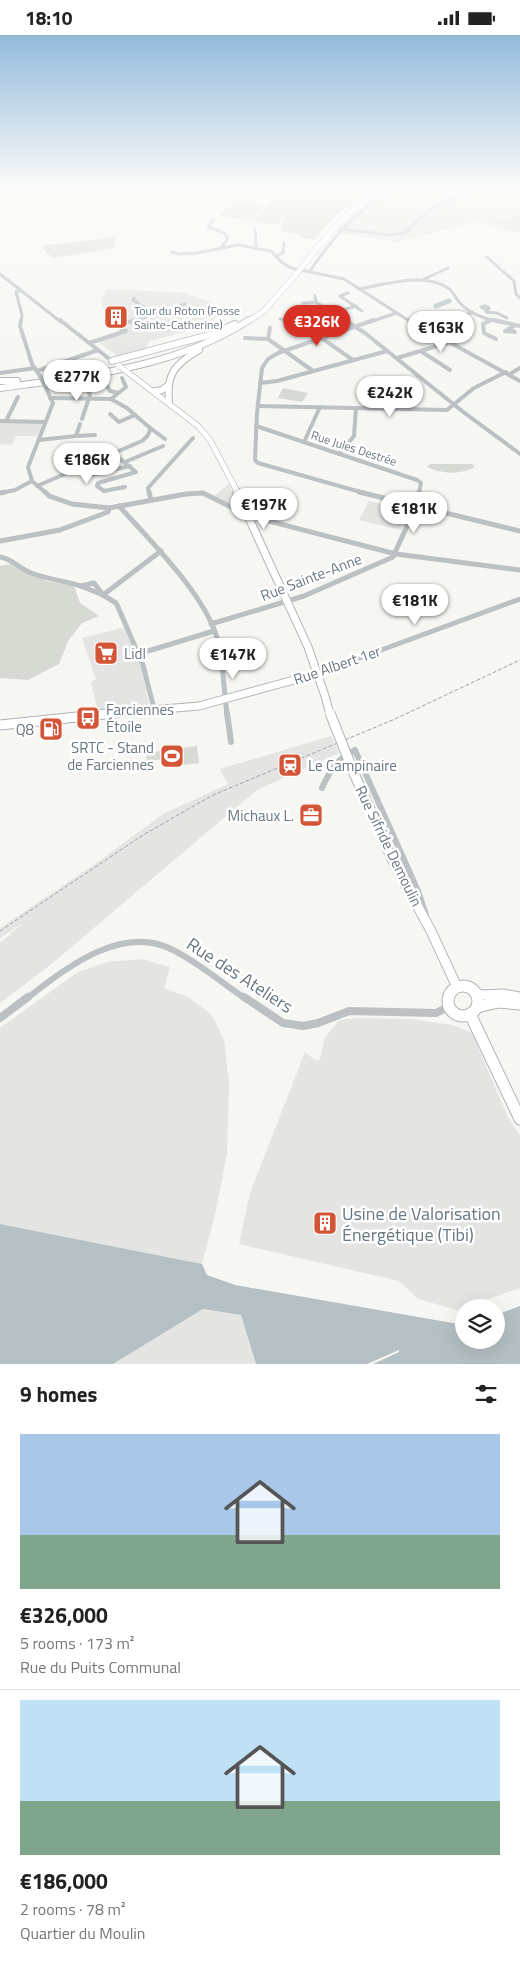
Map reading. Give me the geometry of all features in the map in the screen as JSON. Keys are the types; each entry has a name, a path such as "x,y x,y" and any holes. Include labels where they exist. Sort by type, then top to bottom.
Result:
{"highway":[{"path":"169,402 167,386 170,374 179,363 264,311 312,250"},
{"path":"0,388 116,368 166,356 207,340 242,321 259,309 279,290 314,250"},
{"path":"60,378 213,334 242,321"},
{"path":"0,388 33,381 117,371 168,357 225,336"},
{"path":"60,378 90,378 127,371"},
{"path":"0,381 33,381"},
{"path":"155,391 162,390 167,386"}],"main road":[{"name":"Rue Sifride Demoulin","path":"116,363 155,391 198,426 210,441 227,470 308,647 334,727 393,861 431,931 457,987"},
{"name":"Rue Albert 1er","path":"0,725 199,706 225,701 316,674"},
{"path":"520,997 504,994 482,995 466,987 457,987 449,993 450,1006 457,1013 474,1011 499,1001 520,1004"},
{"path":"474,992 478,1002 474,1011 520,1119"}],"street":[{"path":"172,252 179,254 215,250"},
{"path":"267,250 291,268 342,278 396,313 446,342 520,381"},
{"path":"276,256 283,253 284,250"},
{"path":"310,271 325,250"},
{"path":"488,257 514,281 516,294 520,298"},
{"path":"422,280 448,268"},
{"path":"0,274 116,363"},
{"path":"360,289 402,280 422,280 446,287 457,301 472,312 492,320 517,324"},
{"path":"21,289 16,292 22,315 20,326 37,372 53,403 28,467 32,481 49,495 72,504 108,508 186,494 204,493 249,516 396,554 520,570"},
{"path":"348,293 340,296 362,311"},
{"path":"315,296 316,302"},
{"path":"134,298 133,300 154,315"},
{"path":"303,303 316,302 356,327 462,411 520,454"},
{"path":"89,343 126,331 121,328 121,325 186,304"},
{"path":"334,313 356,306"},
{"path":"479,315 486,311 497,313 506,321"},
{"path":"461,318 472,312"},
{"path":"396,313 274,355 265,361 262,368 256,426 255,456 258,463 415,506 520,531"},
{"path":"297,321 302,314"},
{"path":"280,319 297,321 353,359"},
{"path":"492,320 483,324 484,333 496,339"},
{"path":"509,329 517,324"},
{"path":"268,339 270,328"},
{"path":"397,358 422,352 446,342 462,335 462,330"},
{"path":"245,338 268,339 313,371"},
{"path":"0,373 37,372 98,349"},
{"path":"260,383 387,351"},
{"path":"422,352 450,370"},
{"path":"447,410 452,403 483,381 520,368"},
{"path":"111,399 126,387 122,377"},
{"path":"76,436 90,395 85,386"},
{"path":"107,386 110,391 118,393"},
{"path":"6,421 18,397"},
{"path":"50,398 89,397 117,401 165,439"},
{"path":"258,405 462,411"},
{"path":"304,442 320,407"},
{"path":"338,454 354,436 356,408"},
{"path":"110,414 124,426"},
{"path":"119,422 135,415"},
{"path":"0,421 45,422"},
{"name":"Rue Jules Destrée","path":"256,426 420,481 419,498 415,506"},
{"path":"37,486 142,441 148,436 150,428"},
{"path":"39,439 95,435"},
{"path":"151,500 148,488 193,439"},
{"path":"91,475 128,464 163,446"},
{"path":"70,458 92,450 98,451 105,456"},
{"path":"113,453 136,472 98,483 97,486 104,491 125,487"},
{"path":"0,493 15,490 32,481"},
{"path":"119,506 161,551 211,624 216,638 231,742"},
{"path":"396,554 415,506"},
{"path":"0,541 60,530 108,512 108,508"},
{"path":"103,595 161,551"},
{"name":"Rue Sainte-Anne","path":"211,624 287,601 376,566 396,554"},
{"path":"0,557 10,559 14,564 38,575 81,586 94,583 103,595 116,603 143,665 154,709"},
{"name":"Rue Albert 1er","path":"316,674 520,599"},
{"path":"138,654 214,631"},
{"path":"322,788 333,765 339,758 355,750 418,891 431,931"},
{"name":"Rue des Ateliers","path":"0,1018 88,956 108,947 140,942 174,950 283,1023 296,1027 308,1027 349,1011 436,1013 450,1006"}],"shaded area":[{"path":"45,250 102,250 52,258"},
{"path":"106,290 185,293 209,301 220,308 217,316 210,323 196,329 149,341 146,349 119,357 95,340 121,332 108,319 101,301"},
{"path":"283,388 308,393 302,402 278,398"},
{"path":"0,422 40,423 42,425 37,436 16,436 12,445 0,444"},
{"path":"430,464 472,464 475,467 470,470 451,473 427,467"},
{"path":"229,484 240,508 214,496"},
{"path":"369,501 411,511 401,530 359,520"},
{"path":"11,564 47,581 74,586 80,603 99,616 82,623 68,641 59,664 28,680 0,678 0,566"},
{"path":"124,628 141,666 149,704 147,707 98,712 91,682 96,679 82,638"},
{"path":"331,736 339,753 257,790 49,966 0,1003 0,943 23,923 0,938 0,928 98,862 163,814 228,784 220,769"},
{"name":"SRTC - Stand de Farciennes","path":"197,746 199,763 168,767 167,759 147,761 146,753"},
{"path":"141,959 170,967 164,988 188,997 207,1011 213,1017 224,1041 229,1082 227,1153 216,1210 202,1264 0,1224 0,1028 78,972 107,962"},
{"path":"359,1018 410,1019 453,1025 472,1033 508,1117 520,1136 520,1288 488,1299 455,1299 455,1309 418,1299 399,1281 239,1244 250,1193 305,1052 315,1060 320,1060 324,1039 339,1020"},
{"path":"0,1224 202,1264 207,1275 235,1285 455,1323 455,1349 505,1349 505,1312 520,1306 520,1364 373,1364 399,1352 399,1350 367,1364 256,1364 241,1315 203,1309 113,1364 0,1364"},
{"path":"203,1309 241,1315 256,1364 113,1364"}],"waterway":[{"path":"436,306 449,301"}],"railway":[{"path":"0,931 143,835 213,795 395,719 520,660"}],"place":[{"name":"Tour du Roton (Fosse Sainte-Catherine)","path":"116,317"},
{"name":"Lidl","path":"106,653"},
{"name":"Farciennes Étoile","path":"88,718"},
{"name":"Q8","path":"51,729"},
{"name":"SRTC - Stand de Farciennes","path":"172,756"},
{"name":"Le Campinaire","path":"290,765"},
{"name":"Michaux L.","path":"311,815"},
{"name":"Usine de Valorisation Énergétique (Tibi)","path":"325,1223"}]}
